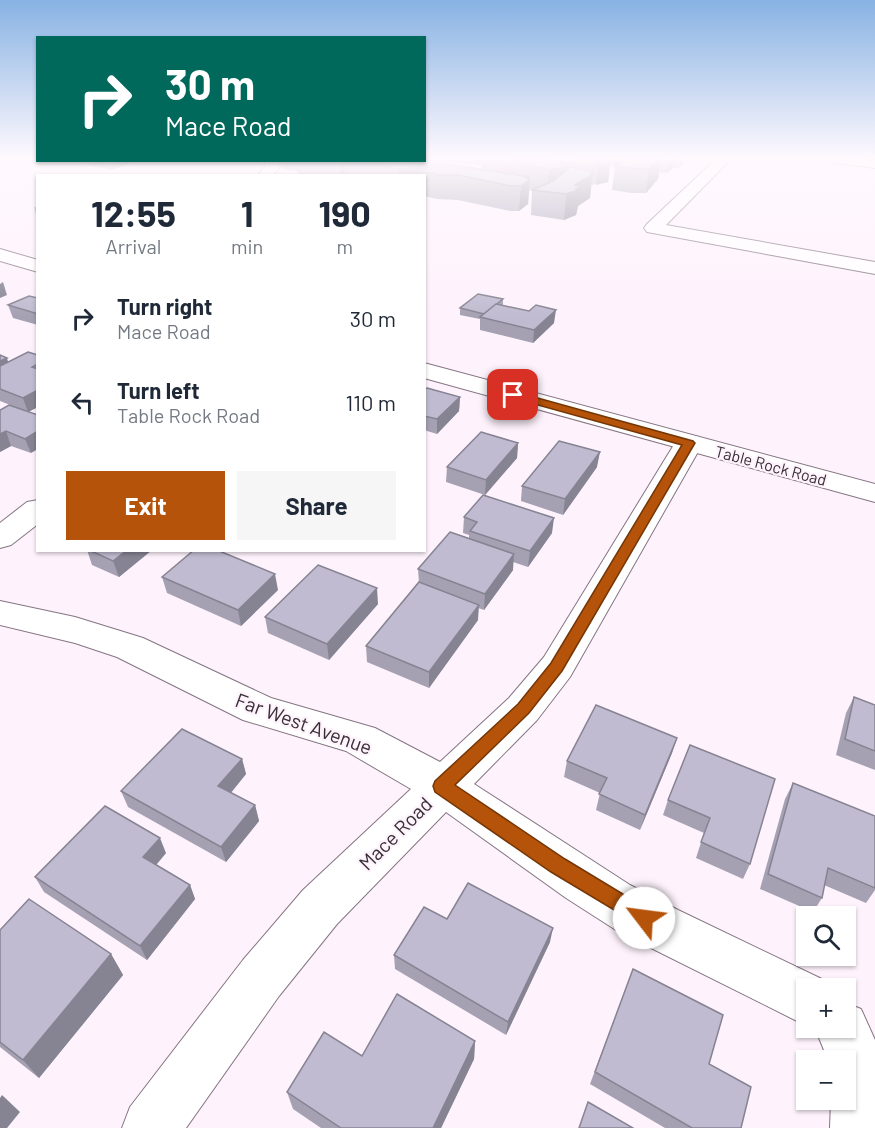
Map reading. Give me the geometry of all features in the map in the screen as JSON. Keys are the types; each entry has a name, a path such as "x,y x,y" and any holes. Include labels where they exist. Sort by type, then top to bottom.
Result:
{"street":[{"path":"670,212 653,228 875,268"},
{"path":"0,255 36,265"},
{"name":"Table Rock Road","path":"426,371 875,493"},
{"name":"Mace Road","path":"151,1128 261,978 320,906 524,709 557,667 689,443"},
{"path":"0,538 36,511"},
{"name":"Far West Avenue","path":"0,613 85,632 149,655 202,684 258,710 315,725 372,745 442,786 614,901 659,927 753,971 796,994"},
{"path":"846,1038 860,1070 858,1128"}],"building":[{"path":"478,294 503,299 484,314 460,308"},
{"path":"29,296 36,298 36,313 8,305"},
{"path":"496,304 529,311 536,305 556,310 534,330 480,317"},
{"path":"28,352 36,354 36,365 32,367 36,368 36,391 23,398 0,389 0,366"},
{"path":"426,389 460,397 437,419 426,416"},
{"path":"9,405 36,414 36,432 25,439 6,431 0,434 0,410"},
{"path":"481,432 518,443 486,480 447,467"},
{"path":"559,441 600,452 565,499 522,486"},
{"path":"483,495 554,518 530,551 470,531 477,522 464,517"},
{"path":"450,532 514,554 485,594 418,569"},
{"path":"93,552 124,552 113,561"},
{"path":"192,552 222,552 275,574 238,610 162,577"},
{"path":"318,565 377,588 327,644 265,617"},
{"path":"419,582 479,605 429,672 366,646"},
{"path":"854,697 875,705 875,751 845,739"},
{"path":"596,705 677,738 645,815 599,794 607,778 567,761"},
{"path":"182,729 242,759 218,786 255,805 221,847 121,791"},
{"path":"690,745 775,779 750,864 701,842 710,818 668,800"},
{"path":"793,783 875,816 875,888 828,868 822,898 768,874"},
{"path":"105,806 160,838 143,857 190,885 140,946 35,877"},
{"path":"468,883 553,928 508,1022 394,955 424,907 447,919"},
{"path":"29,899 111,954 23,1060 0,1042 0,930"},
{"path":"633,969 723,1015 709,1064 751,1087 741,1128 692,1128 595,1072"},
{"path":"397,994 475,1041 433,1128 341,1128 287,1092 324,1032 362,1056"},
{"path":"588,1102 633,1128 579,1128"}],"route":[{"path":"513,395 689,443 557,667 524,709 442,786 558,865 644,918"}]}
